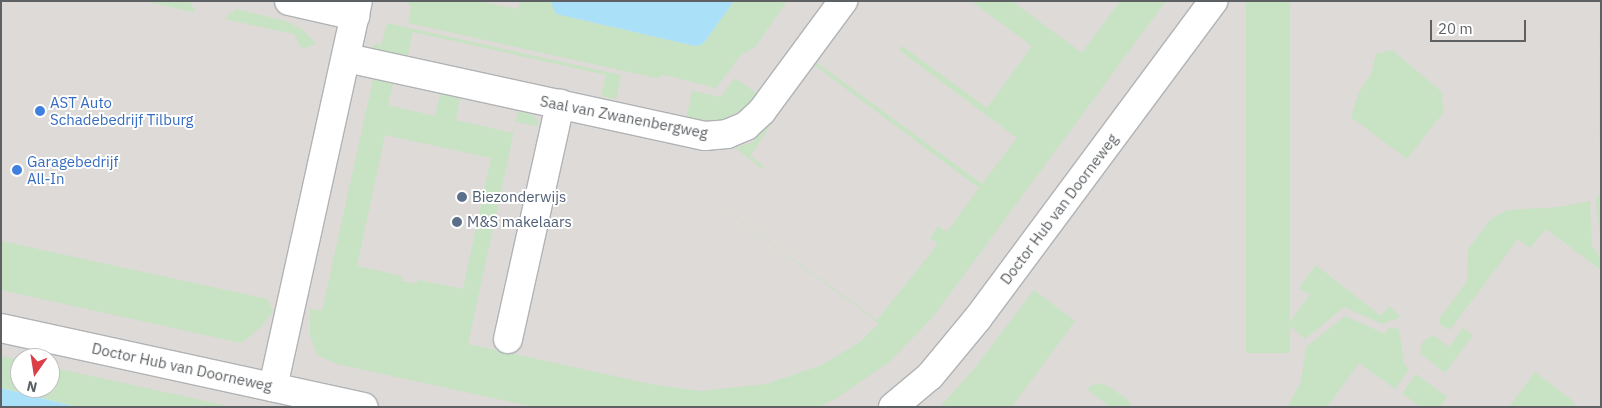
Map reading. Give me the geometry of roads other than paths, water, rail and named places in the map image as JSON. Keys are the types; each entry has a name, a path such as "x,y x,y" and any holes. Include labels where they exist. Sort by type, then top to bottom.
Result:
{"street":[{"path":"273,387 347,58 356,8 288,1"},
{"name":"Saal van Zwanenbergweg","path":"347,58 705,136 727,134 746,126 762,111 843,1"},
{"name":"Doctor Hub van Doorneweg","path":"893,407 930,376 972,325 1213,1"},
{"path":"508,339 560,104"},
{"name":"Doctor Hub van Doorneweg","path":"1,328 364,407"}],"water":[{"path":"550,1 734,1 703,44 695,46 556,14"},
{"path":"1,388 10,390 10,398 41,398 77,407 1,407"}],"place":[{"name":"AST Auto Schadebedrijf Tilburg","path":"40,111"},
{"name":"Garagebedrijf All-In","path":"17,170"},
{"name":"Biezonderwijs","path":"462,197"},
{"name":"M&S makelaars","path":"457,222"}]}
